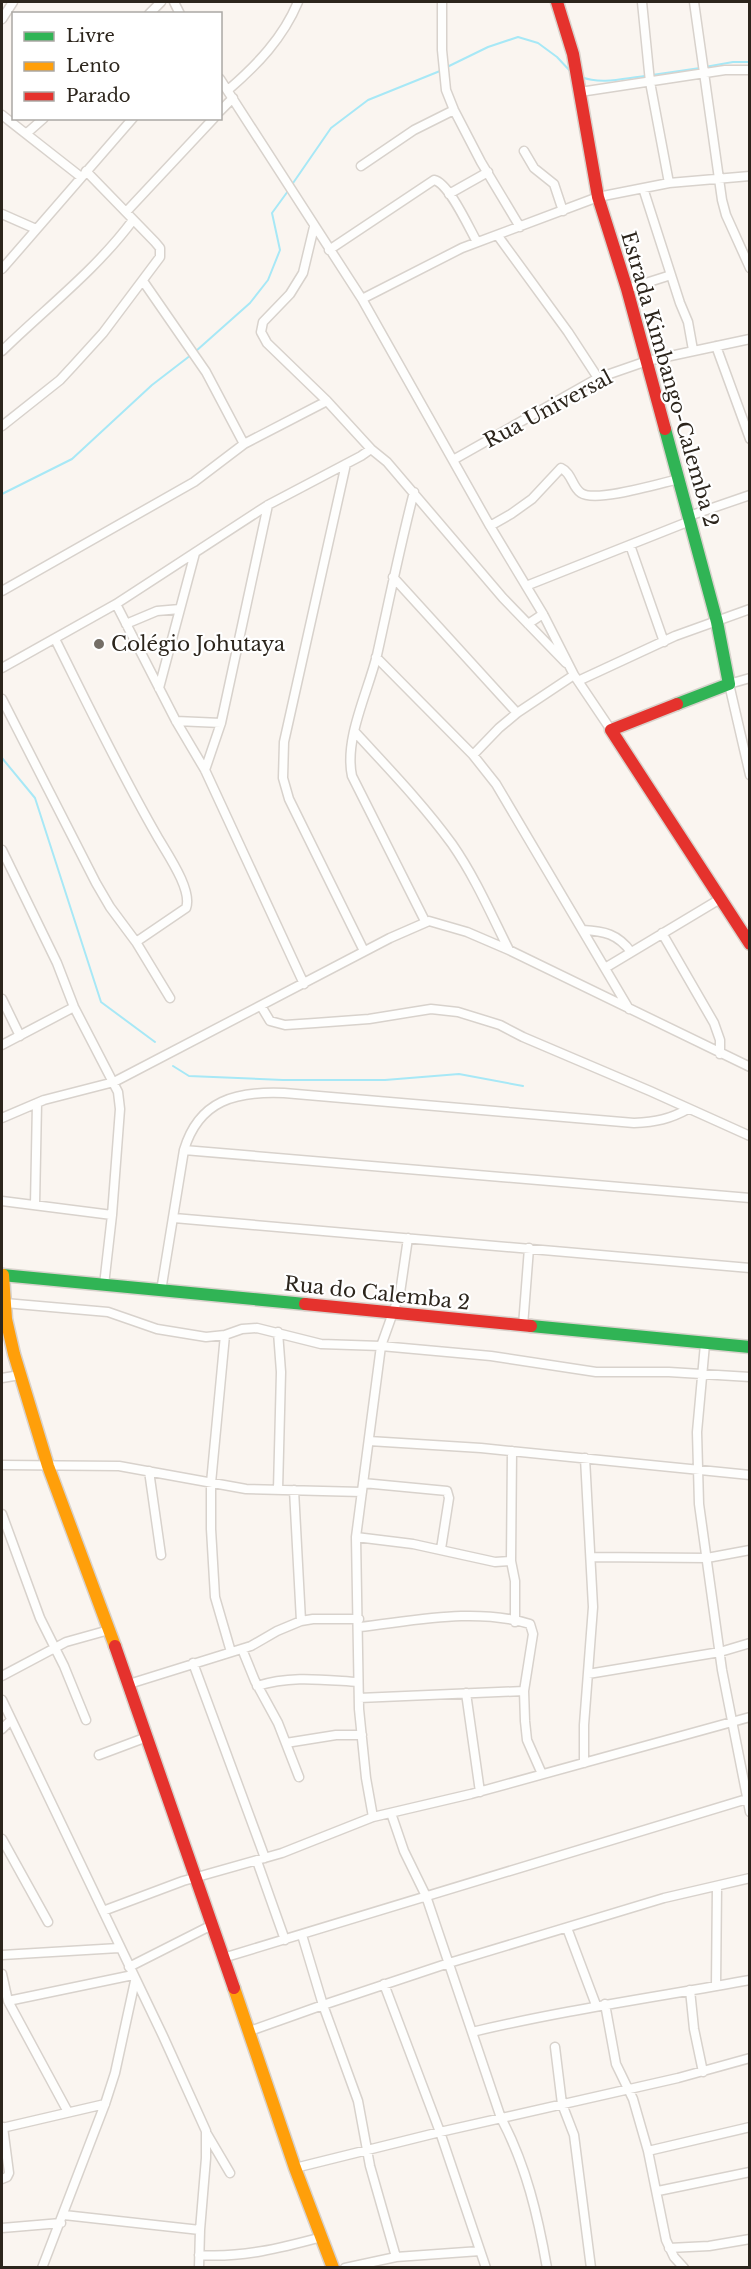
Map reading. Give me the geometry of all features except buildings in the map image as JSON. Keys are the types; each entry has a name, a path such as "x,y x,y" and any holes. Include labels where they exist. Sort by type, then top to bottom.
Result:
{"main road":[{"name":"Estrada Kimbango-Calemba 2","path":"556,2 580,88 598,197 627,289 690,518 717,622 729,684"},
{"path":"729,684 611,730 748,940"},
{"path":"2,1275 6,1319 20,1375 48,1466 129,1684 250,2031 295,2168 333,2268"},
{"name":"Rua do Calemba 2","path":"2,1275 750,1347"}],"street":[{"path":"2,20 13,2"},
{"path":"222,108 230,94 290,21 298,2"},
{"path":"442,2 443,70 446,90 454,110 520,227"},
{"path":"642,2 650,82 669,183"},
{"path":"693,2 726,215 750,268"},
{"path":"580,88 650,82 739,69 750,70"},
{"path":"222,82 362,299 490,526 543,614 576,678 611,730"},
{"path":"361,166 414,130 454,110"},
{"path":"2,115 83,174 130,216 160,248 160,258 103,333 66,373 2,426"},
{"path":"27,134 42,120"},
{"path":"2,269 131,120"},
{"path":"2,351 95,266 115,243 130,216 212,120"},
{"path":"524,151 534,168 554,184 563,211"},
{"path":"449,194 488,172"},
{"path":"362,299 477,242 598,197 669,183 750,176"},
{"path":"329,250 434,180 441,182 477,242"},
{"path":"643,188 688,322 693,350"},
{"path":"2,214 36,229"},
{"path":"315,227 303,273 290,294 263,322 261,332 267,343 387,462 457,546 558,657 569,665"},
{"path":"498,236 551,308 598,378"},
{"path":"627,289 671,275"},
{"path":"143,280 206,372 243,444"},
{"name":"Rua Universal","path":"453,460 598,378 647,361 750,339"},
{"path":"716,346 750,439"},
{"path":"2,591 194,482 243,444 327,401"},
{"path":"2,668 116,604 268,505 346,465 372,448"},
{"path":"346,465 284,742 282,768 290,800 364,951"},
{"path":"490,526 532,499 561,468 568,472 581,493 587,495 620,493 679,478"},
{"path":"414,492 376,657 355,732 350,761 352,776 425,921"},
{"path":"526,586 750,495"},
{"path":"205,770 221,723 268,505"},
{"path":"630,545 664,642"},
{"path":"159,688 195,553"},
{"path":"393,577 518,713"},
{"path":"116,604 176,721 205,770 304,984"},
{"path":"126,624 157,611 180,609"},
{"path":"473,755 499,728 518,713 576,678 750,609"},
{"path":"528,624 543,614"},
{"path":"55,639 119,767 175,868 185,891 188,903 186,908 136,942"},
{"path":"376,657 473,755 496,784 629,1010"},
{"path":"729,684 750,678"},
{"name":"Estrada Kimbango-Calemba 2","path":"729,684 747,750 750,775"},
{"path":"2,699 96,883 170,998"},
{"path":"176,721 221,723"},
{"path":"355,732 406,788 452,845 475,882 509,950"},
{"path":"2,850 57,963 74,1007 118,1092 120,1109 104,1285"},
{"path":"605,968 720,899"},
{"path":"2,1118 68,1092 114,1082 425,921 440,922 509,950 750,1067"},
{"path":"583,930 613,934 631,952"},
{"path":"662,933 714,1023 720,1040 720,1054"},
{"path":"2,999 20,1036"},
{"path":"261,1006 270,1021 285,1025 369,1019 431,1009 458,1012 500,1025 750,1137"},
{"path":"2,1045 74,1007"},
{"path":"161,1291 188,1136 201,1115 227,1100 254,1093 284,1093 634,1122 656,1122 688,1109"},
{"path":"34,1205 37,1103"},
{"path":"184,1150 750,1198"},
{"path":"2,1201 112,1215"},
{"path":"174,1218 750,1268"},
{"path":"373,1817 362,1735 358,1682 359,1623 356,1537 381,1346 400,1293 408,1238"},
{"path":"523,1326 529,1248"},
{"path":"5,1303 108,1312 157,1329 206,1337 257,1328 321,1344 381,1346 491,1356 596,1372 750,1377"},
{"path":"278,1332 281,1372 278,1490"},
{"path":"225,1335 211,1483 215,1597 231,1652"},
{"path":"705,1344 697,1432 697,1471 720,1652 750,1812"},
{"path":"2,1378 20,1375"},
{"path":"369,1441 512,1451 750,1475"},
{"path":"512,1451 511,1561 515,1581 515,1622"},
{"path":"584,1763 584,1725 593,1607 585,1458"},
{"path":"2,1465 110,1466 246,1489 294,1490 363,1487 447,1491 449,1498 441,1549"},
{"path":"149,1471 161,1555"},
{"path":"294,1490 301,1621"},
{"path":"2,1514 32,1598 86,1720"},
{"path":"356,1537 441,1549 486,1560 511,1561"},
{"path":"591,1557 707,1558 750,1550"},
{"path":"129,1684 242,1649 264,1640 277,1631 301,1621 313,1619 359,1623 457,1617 530,1624 533,1631 524,1691 527,1740 542,1774"},
{"path":"2,1676 53,1648 108,1630"},
{"path":"588,1674 720,1652 750,1643"},
{"path":"242,1649 257,1686 274,1715 299,1777"},
{"path":"193,1663 261,1859 285,1941"},
{"path":"257,1686 297,1678 358,1682"},
{"path":"359,1698 524,1691"},
{"path":"466,1693 480,1792"},
{"path":"2,1700 206,2131 230,2173"},
{"path":"103,1911 157,1890 261,1859 373,1817 480,1792 750,1717"},
{"path":"2,1729 12,1720"},
{"path":"286,1743 327,1736 362,1735"},
{"path":"99,1755 147,1737"},
{"path":"223,1958 285,1941 748,1798"},
{"path":"391,1813 404,1851 426,1896 501,2118 518,2150 530,2189 547,2268"},
{"path":"2,1839 48,1922"},
{"path":"250,2031 448,1963 664,1898 750,1878"},
{"path":"716,1986 717,1887"},
{"path":"8,2001 132,1974 212,1925"},
{"path":"567,1928 601,2005 616,2064 636,2109 658,2192 669,2248 684,2268"},
{"path":"302,1935 322,2005 358,2102 367,2150 396,2257"},
{"path":"2,1955 119,1948"},
{"path":"2,1974 8,2001 68,2112"},
{"path":"42,2268 115,2073 132,1974"},
{"path":"472,2032 601,2005 750,1980"},
{"path":"384,1984 440,2132 486,2268"},
{"path":"690,1990 694,2029 703,2072"},
{"path":"555,2047 562,2104 574,2135 591,2268"},
{"path":"295,2168 440,2132 703,2072 750,2058"},
{"path":"2,2179 8,2177 9,2173 2,2128 105,2104"},
{"path":"648,2151 750,2127"},
{"path":"199,2268 206,2131"},
{"path":"658,2192 750,2172"},
{"path":"2,2228 62,2219 200,2230"},
{"path":"199,2255 250,2254 322,2237"},
{"path":"669,2248 709,2246 750,2239"},
{"path":"345,2268 396,2257 480,2251"}],"waterway":[{"path":"445,68 488,47 518,37 538,43 557,57 571,72"},
{"path":"705,67 733,62 750,62"},
{"path":"652,75 700,68"},
{"path":"291,186 331,128 368,100 440,71"},
{"path":"581,77 605,81 646,76"},
{"path":"196,351 250,303 268,280 280,250 272,213 288,191"},
{"path":"2,494 72,459 152,385 191,355"},
{"path":"2,758 35,798 101,1002 155,1042"},
{"path":"173,1066 189,1076 283,1080 385,1080 459,1074 523,1086"}],"traffic: fast":[{"path":"665,429 717,622 729,684 677,704"},
{"path":"2,1275 305,1304"},
{"path":"531,1326 750,1347"}],"traffic: slow":[{"path":"3,1275 6,1319 14,1354 48,1466 115,1646"},
{"path":"234,1988 295,2168 333,2268"}],"traffic: jam":[{"path":"557,2 573,54 598,197 627,289 665,429"},
{"path":"677,704 611,730 750,944"},
{"path":"305,1304 531,1326"},
{"path":"115,1646 234,1988"}],"place":[{"name":"Colégio Johutaya","path":"99,644"}]}
